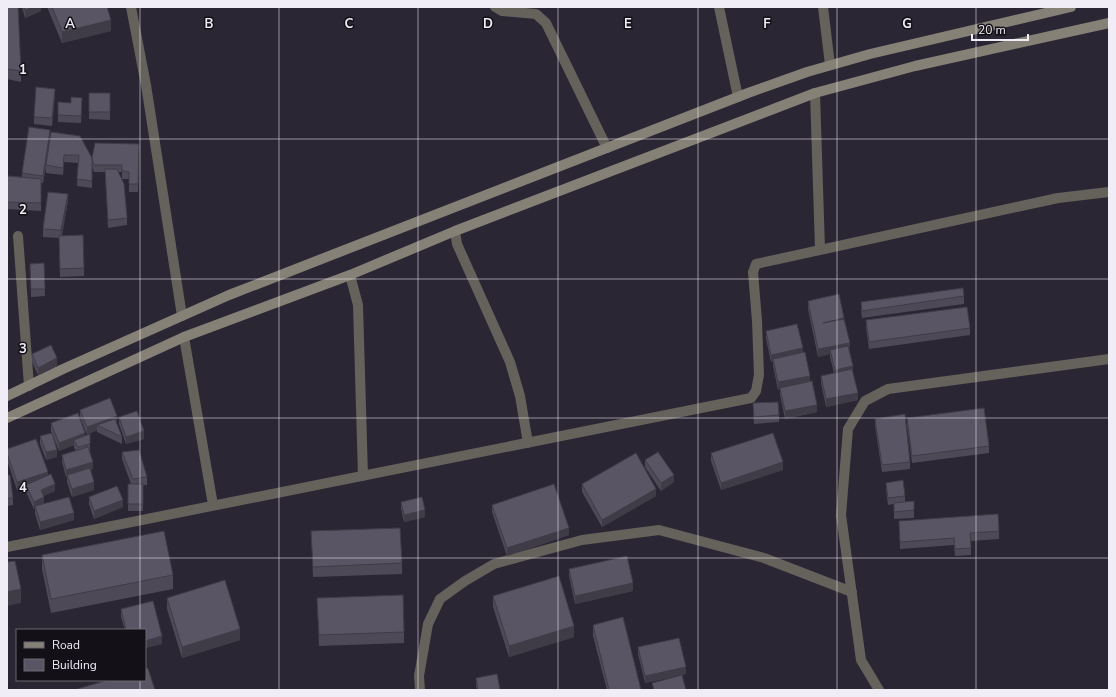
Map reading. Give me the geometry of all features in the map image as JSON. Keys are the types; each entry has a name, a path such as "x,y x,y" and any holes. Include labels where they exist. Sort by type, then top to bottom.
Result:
{"main road":[{"path":"7,396 229,295 738,97 830,65 870,54 1071,7"},
{"path":"7,418 184,337 350,275 455,231 815,93 915,66 1109,23"}],"street":[{"path":"131,7 146,85 182,316"},
{"path":"495,7 502,11 536,14 546,23 607,148"},
{"path":"719,7 738,97"},
{"path":"823,7 830,65"},
{"path":"815,93 820,249"},
{"path":"7,547 750,398 756,391 759,375 757,321 752,272 756,264 1058,198 1109,192"},
{"path":"455,231 456,244 510,362 520,396 528,442"},
{"path":"18,236 29,386"},
{"path":"350,275 358,305 363,476"},
{"path":"184,337 214,506"},
{"path":"879,690 861,660 841,515 848,429 865,401 888,388 1109,359"},
{"path":"420,690 419,676 428,624 440,599 465,581 494,564 582,540 660,530 764,558 852,592"}],"building":[{"path":"7,7 18,7 21,71 7,69"},
{"path":"24,7 34,7 25,10"},
{"path":"52,7 107,7 111,20 62,32"},
{"path":"36,87 55,89 52,118 34,117"},
{"path":"89,93 110,93 110,112 89,112"},
{"path":"71,97 82,98 81,116 58,115 58,102 71,103"},
{"path":"29,127 50,130 43,176 22,173"},
{"path":"51,132 80,136 92,158 92,181 77,179 79,155 64,155 63,168 46,165"},
{"path":"95,143 139,144 138,184 129,184 129,172 122,171 122,165 94,165 92,158"},
{"path":"105,169 117,169 124,184 127,218 108,220"},
{"path":"7,176 41,179 41,203 7,202"},
{"path":"48,192 68,194 61,230 43,229"},
{"path":"83,235 84,268 60,269 59,236"},
{"path":"44,263 45,289 31,289 30,264"},
{"path":"963,288 964,296 862,311 861,302"},
{"path":"839,294 844,318 823,323 844,319 850,343 818,349 808,301"},
{"path":"967,307 970,328 869,342 866,320"},
{"path":"797,324 803,348 771,355 766,331"},
{"path":"51,345 57,358 38,368 32,354"},
{"path":"848,346 853,366 835,370 830,350"},
{"path":"805,352 810,376 778,382 773,359"},
{"path":"852,369 858,393 826,399 821,376"},
{"path":"812,381 817,405 785,411 780,388"},
{"path":"110,398 117,416 87,427 80,410"},
{"path":"778,402 779,415 754,417 753,403"},
{"path":"984,408 989,446 912,456 907,418"},
{"path":"137,411 144,431 126,437 119,417"},
{"path":"78,413 85,433 59,443 51,423"},
{"path":"905,414 910,462 882,465 875,419"},
{"path":"115,419 122,437 97,425"},
{"path":"52,433 57,450 46,452 40,436"},
{"path":"773,433 783,462 721,483 711,453"},
{"path":"90,434 90,444 78,447 74,440"},
{"path":"36,439 48,472 17,482 7,449"},
{"path":"88,447 93,462 66,470 62,455"},
{"path":"139,450 147,477 133,479 122,452"},
{"path":"658,452 674,475 661,483 645,460"},
{"path":"636,453 656,489 602,520 582,484"},
{"path":"90,468 94,482 72,489 67,475"},
{"path":"51,474 55,484 41,490 44,497 34,502 26,485"},
{"path":"7,475 10,475 13,498 7,498"},
{"path":"903,480 905,496 888,498 886,483"},
{"path":"128,484 143,484 143,504 128,504"},
{"path":"554,484 569,528 507,548 492,505"},
{"path":"117,486 123,500 94,511 89,497"},
{"path":"69,497 74,513 40,522 35,506"},
{"path":"422,497 425,510 404,515 401,502"},
{"path":"914,501 914,510 894,512 894,503"},
{"path":"998,514 999,531 970,533 971,548 955,549 954,538 900,542 899,521"},
{"path":"400,528 402,563 313,567 311,531"},
{"path":"164,531 173,575 51,599 42,555"},
{"path":"627,556 633,583 575,596 569,569"},
{"path":"15,561 21,589 7,592 7,562"},
{"path":"559,576 574,626 509,646 493,596"},
{"path":"225,580 240,629 182,647 167,598"},
{"path":"403,595 404,632 319,635 317,598"},
{"path":"153,601 162,636 146,641 146,629 126,629 121,609"},
{"path":"623,617 641,690 609,690 593,625"},
{"path":"679,638 686,667 645,676 638,647"},
{"path":"148,668 155,690 74,690 105,681 146,681 146,669"},
{"path":"497,674 500,690 478,690 476,678"},
{"path":"682,675 686,690 654,690 652,683"}]}
